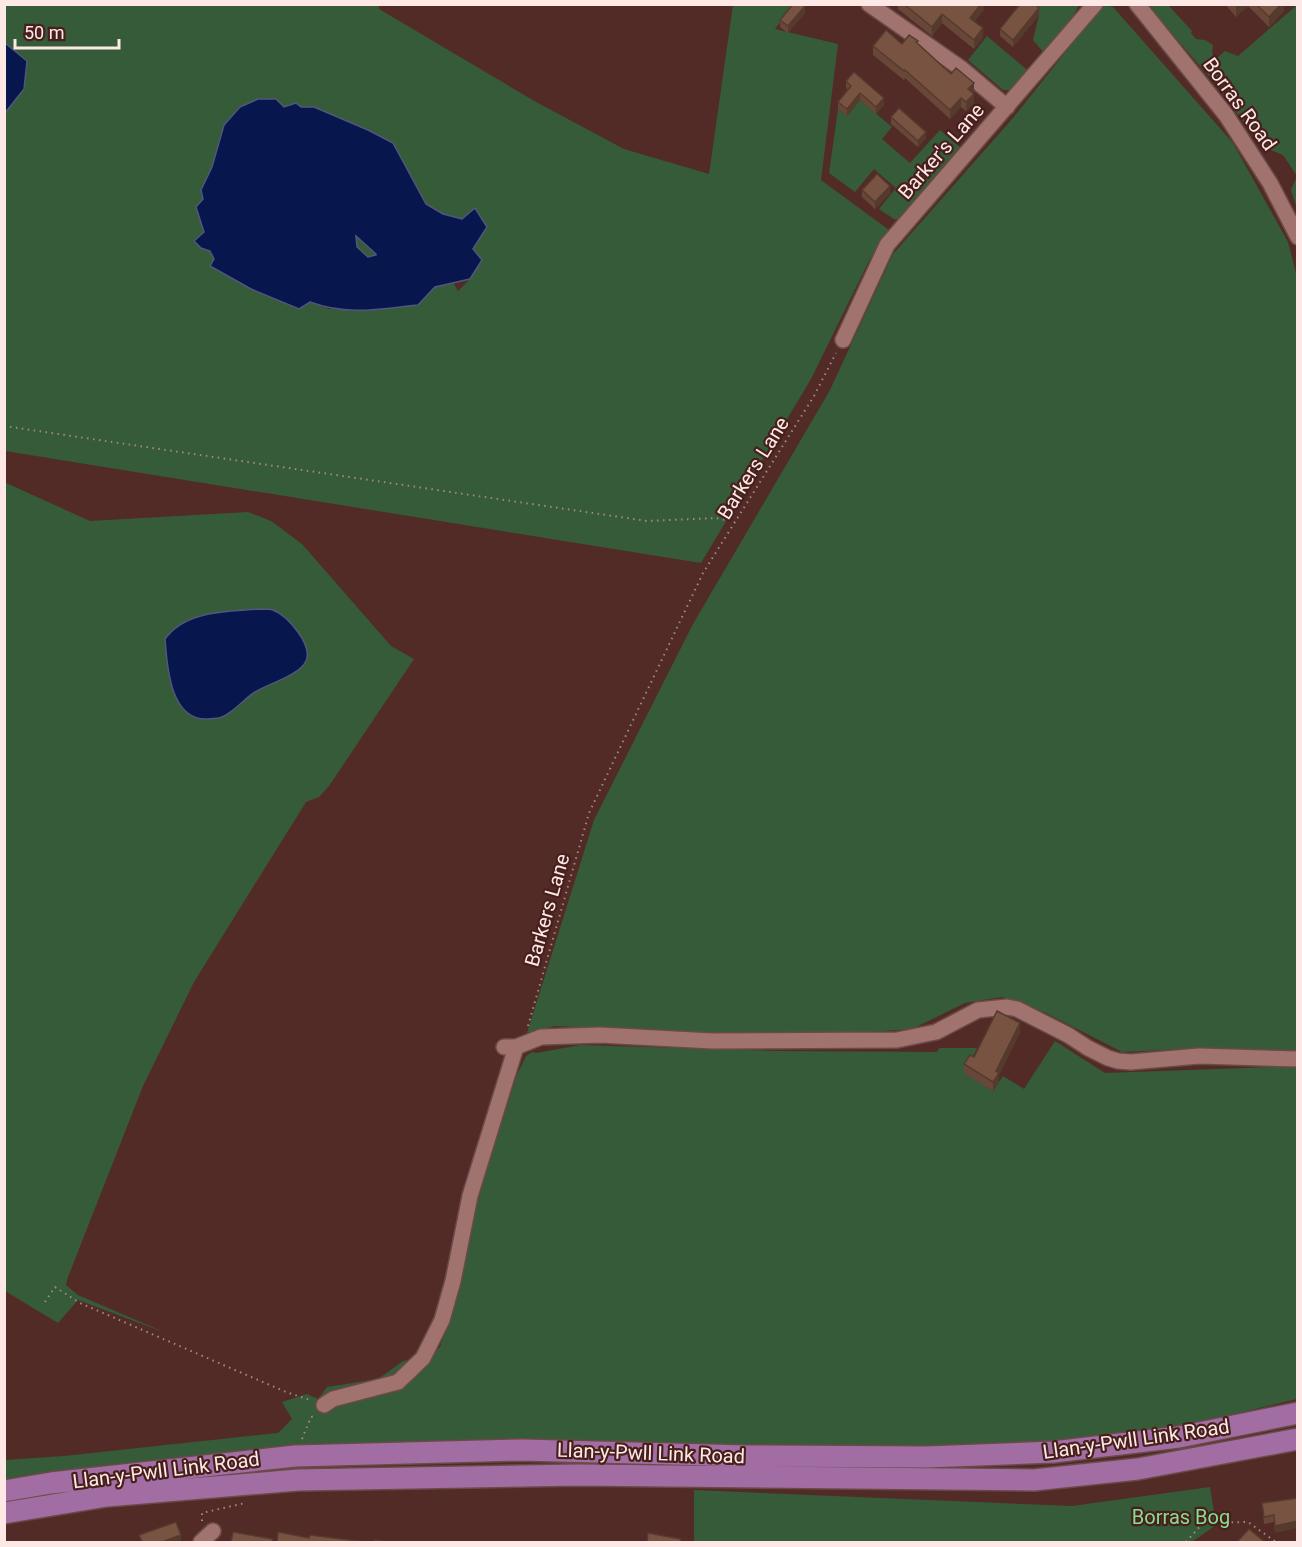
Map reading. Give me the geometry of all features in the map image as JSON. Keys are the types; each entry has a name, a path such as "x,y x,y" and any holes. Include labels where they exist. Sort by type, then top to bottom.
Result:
{"highway":[{"name":"Llan-y-Pwll Link Road","path":"4,1491 62,1482 295,1456 522,1450 848,1457 927,1457 1053,1452 1179,1437 1298,1413"},
{"name":"Llan-y-Pwll Link Road","path":"4,1513 107,1496 298,1480 578,1475 1034,1480 1138,1469 1298,1438"}],"street":[{"path":"869,4 962,69 1007,107"},
{"name":"Barker's Lane","path":"843,340 887,245 1095,4"},
{"name":"Borras Road","path":"1137,4 1226,116 1270,183 1298,237"},
{"path":"322,1410 333,1399 398,1382 423,1358 442,1320 453,1281 470,1196 514,1046 541,1036 600,1035 712,1041 897,1040 936,1032 978,1010 1007,1007 1028,1014 1088,1048 1118,1061 1199,1056 1298,1059"},
{"path":"201,1542 213,1531"}],"path":[{"name":"Barkers Lane","path":"514,1046 589,813 703,573 814,396 843,340"},
{"path":"4,426 647,521 716,518 735,522"},
{"path":"45,1302 55,1287 80,1303 286,1392 322,1410"},
{"path":"295,1456 311,1417 322,1410"},
{"path":"1186,1542 1203,1523 1248,1522 1276,1542"}],"green space":[{"path":"5,5 379,5 379,9 536,102 624,149 709,174 733,5 793,5 775,29 838,44 821,180 889,230 869,261 811,379 701,563 5,451 5,113 24,89 27,61 5,43","holes":["258,99 284,107 314,107 393,143 426,204 443,214 462,219 475,208 470,279 458,291 453,282 435,287 418,305 361,311 329,309 210,267 215,259 210,251 201,248 204,232 196,207 203,199 201,190 212,167 224,125 240,107"]},
{"path":"1027,5 1079,5 1070,22 1044,53 1033,40 1039,15"},
{"path":"1103,5 1113,7 1233,143 1288,242 1297,277 1297,1053 1185,1049 1122,1052 1046,1013 1002,997 965,1003 912,1029 841,1034 740,1036 555,1026 527,1033 594,820 693,624 830,390 893,254 1013,118"},
{"path":"1147,5 1168,5 1192,31 1196,39 1205,40 1213,45 1212,53 1216,59 1225,51 1238,56 1297,5 1297,176 1283,155 1261,146 1214,82"},
{"path":"987,36 1032,74 1018,90 1003,90 968,60"},
{"path":"860,100 892,127 882,139 910,163 940,130 961,148 962,152 902,220 894,219 879,209 896,188 874,169 855,192 829,173 838,109 847,116"},
{"path":"1297,176 1297,209 1291,190"},
{"path":"356,236 377,255 369,258 357,247"},
{"path":"4,482 90,521 248,512 271,521 302,544 391,646 414,659 329,786 319,797 306,802 194,982 143,1086 68,1277 66,1285 78,1295 166,1333 78,1300 58,1323 5,1291","holes":["260,609 273,610 295,672 255,692 221,718 203,615"]},
{"path":"1055,1041 1105,1073 1297,1066 1297,1399 1179,1427 1017,1448 262,1453 55,1472 5,1479 5,1460 64,1456 278,1433 292,1419 282,1402 307,1394 318,1399 327,1387 378,1379 403,1361 426,1357 440,1347 460,1286 480,1190 517,1075 526,1056 532,1052 580,1045 778,1051 937,1052 939,1048 977,1048 965,1073 993,1091 1003,1076 1024,1089"},
{"name":"Borras Bog","path":"1210,1487 1216,1525 1192,1542 694,1542 694,1490 1072,1506"}],"shaded area":[{"path":"5,43 27,61 24,89 5,113"},
{"path":"258,99 276,99 284,107 296,103 301,107 314,107 393,143 426,204 443,214 462,219 475,208 487,227 473,249 482,260 470,279 435,287 418,305 377,310 351,310 310,302 299,309 251,289 210,266 214,259 210,251 201,248 194,241 204,232 196,207 203,199 201,190 212,167 224,125 240,107","holes":["356,236 376,254 368,257 357,247"]},
{"path":"260,609 279,613 298,632 306,647 306,661 303,666 291,675 255,692 220,718 195,717 178,702 173,690 169,677 165,639 184,622 208,614"}],"building":[{"path":"793,4 805,6 788,26 780,20"},
{"path":"904,4 981,4 970,18 983,28 974,40 942,14 932,27"},
{"path":"1020,4 1035,4 1039,8 1013,40 1000,29"},
{"path":"1256,4 1281,4 1269,17"},
{"path":"886,30 902,44 909,35 918,41 916,42 951,74 956,68 974,83 968,89 974,94 966,102 961,98 950,110 905,70 873,46"},
{"path":"854,72 884,98 876,107 860,93 847,109 838,102 851,86 846,81"},
{"path":"899,108 926,132 918,141 891,117"},
{"path":"877,174 890,186 875,202 862,190"},
{"path":"997,1011 1020,1023 996,1071 999,1073 993,1082 964,1064 970,1055 974,1057"},
{"path":"1298,1498 1298,1521 1275,1526 1274,1515 1264,1517 1262,1503"},
{"path":"176,1522 181,1535 162,1542 142,1542 139,1535"},
{"path":"1249,1529 1265,1542 1237,1542"},
{"path":"233,1532 273,1539 272,1542 231,1542"},
{"path":"278,1532 309,1538 310,1535 366,1542 277,1542"},
{"path":"648,1533 681,1539 680,1542 647,1542"}]}
